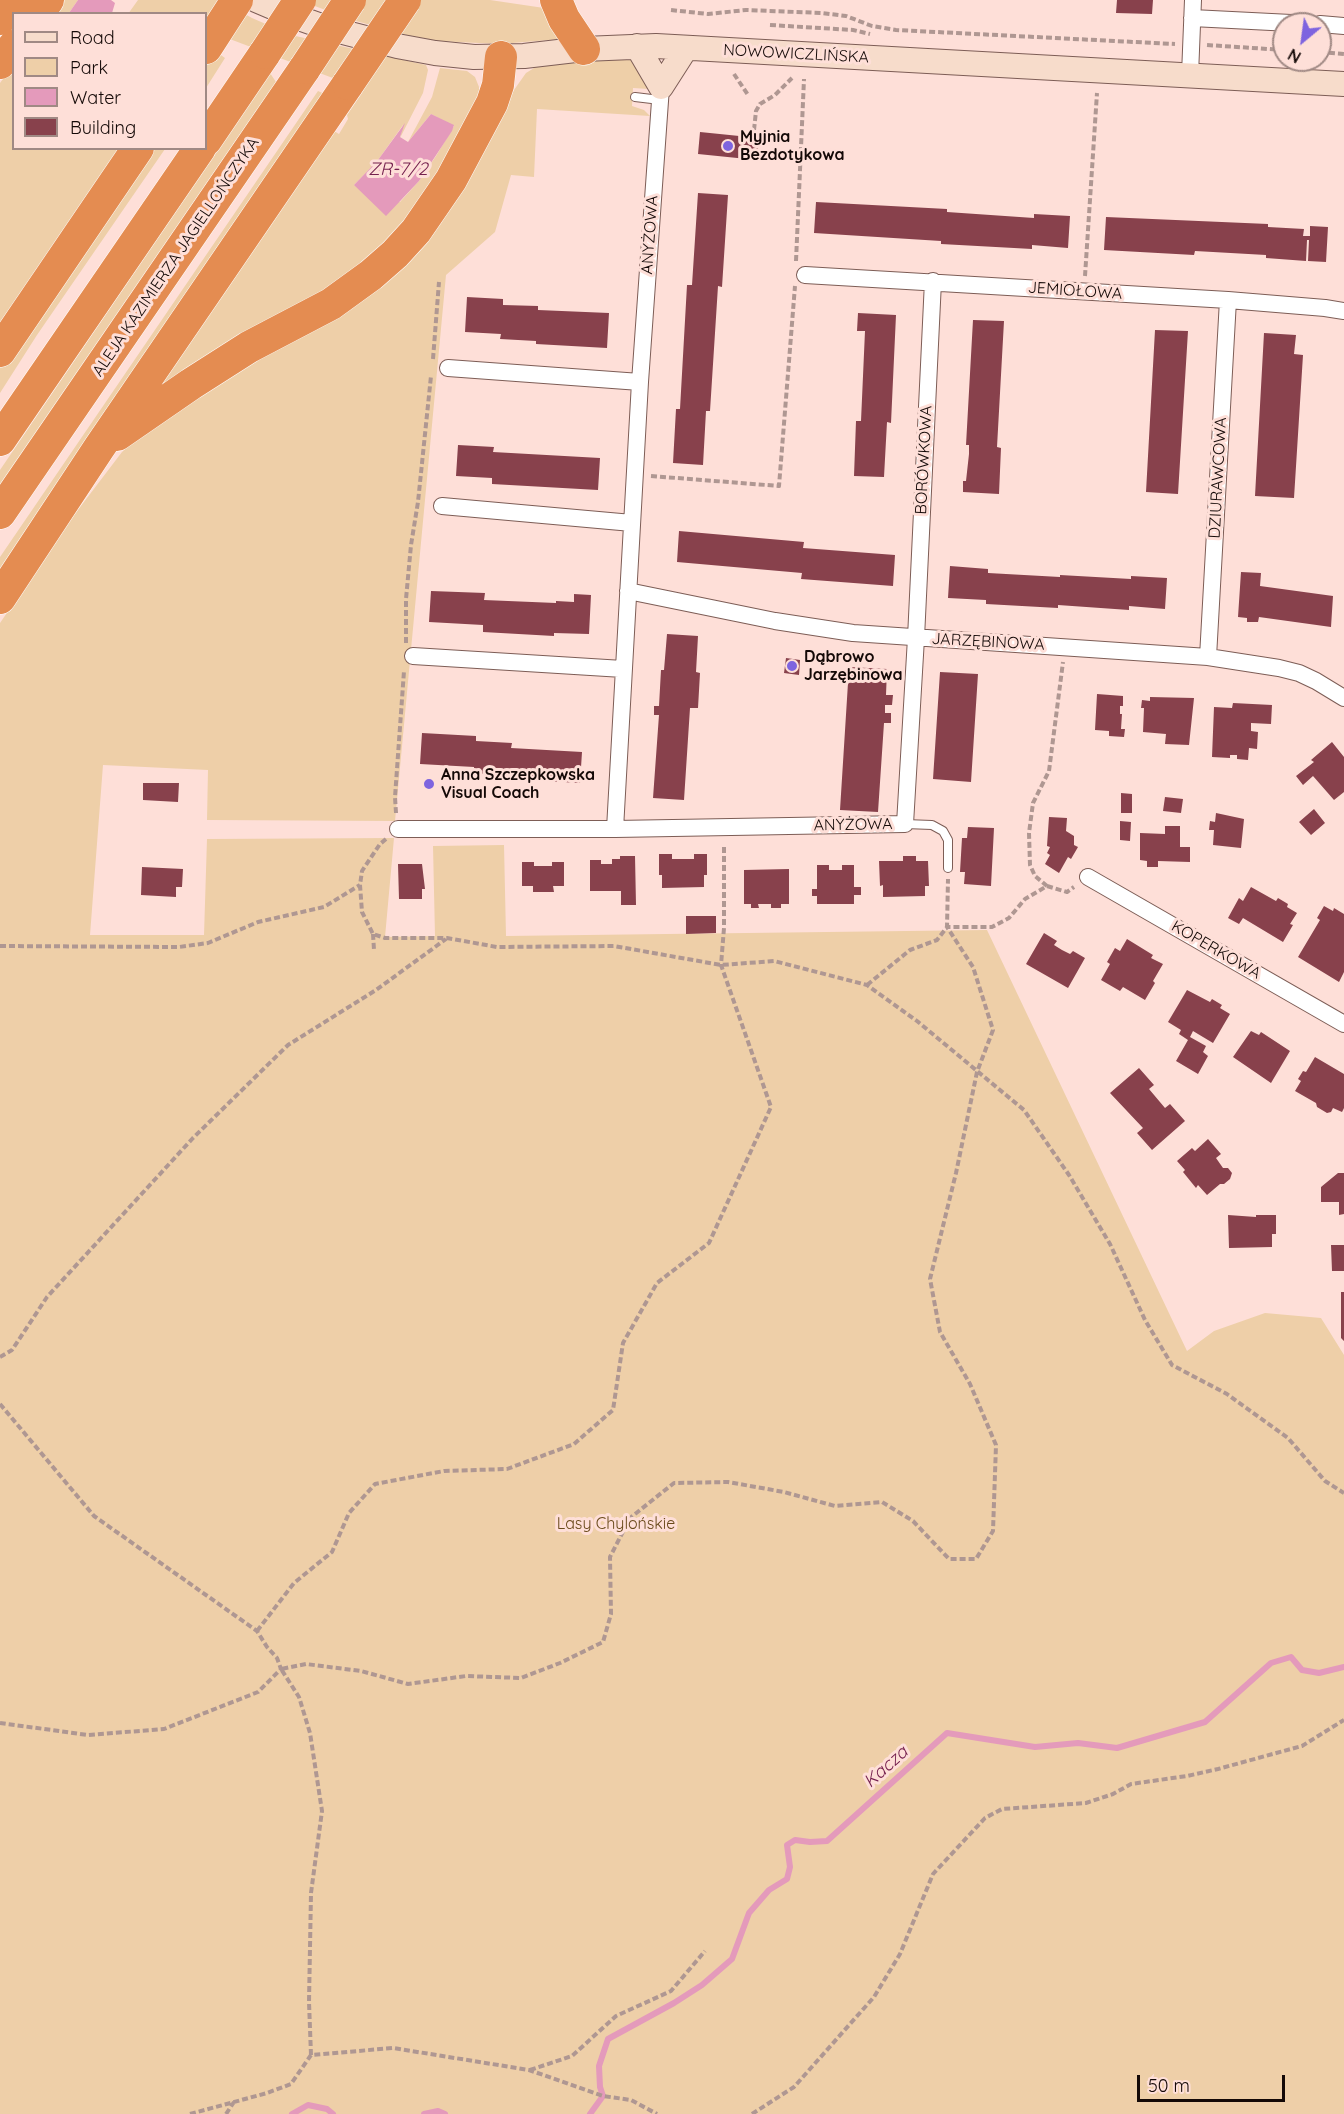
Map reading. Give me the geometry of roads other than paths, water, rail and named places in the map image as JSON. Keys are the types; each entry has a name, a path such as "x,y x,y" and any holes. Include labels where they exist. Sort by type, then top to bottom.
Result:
{"highway":[{"path":"0,19 14,0"},
{"path":"210,41 237,0"},
{"path":"207,139 300,0"},
{"name":"ALEJA KAZIMIERZA JAGIELLOŃCZYKA","path":"0,513 350,0"},
{"path":"0,598 99,448 405,0"},
{"path":"556,0 564,19 584,49"},
{"path":"0,63 12,48"},
{"path":"99,448 143,416 249,347 331,304 396,254 416,231 446,188 492,103 498,85 501,57"},
{"path":"0,351 137,150"},
{"path":"0,440 199,150"}],"street":[{"name":"NOWOWICZLIŃSKA","path":"256,0 327,28 397,46 451,55 501,57 637,46 1344,84"},
{"path":"1190,75 1193,0"},
{"path":"1192,18 1272,22"},
{"path":"637,46 661,93"},
{"path":"661,93 686,48"},
{"name":"ANYŻOWA","path":"615,829 640,382 661,93"},
{"name":"JEMIOŁOWA","path":"799,274 1228,300 1344,311"},
{"name":"BORÓWKOWA","path":"916,638 933,281"},
{"name":"DZIURAWCOWA","path":"1208,657 1228,300"},
{"path":"448,368 640,382"},
{"path":"442,506 632,523"},
{"name":"JARZĘBINOWA","path":"628,591 776,621 853,633 1208,657 1279,668 1299,674 1344,698"},
{"name":"ANYŻOWA","path":"398,829 615,829 905,824 916,638"},
{"path":"408,655 623,669"},
{"name":"KOPERKOWA","path":"1088,877 1344,1024"}],"lane":[{"path":"635,97 661,93"},
{"path":"905,824 932,825 943,831 948,840 948,868"}],"water":[{"path":"78,0 111,0 115,3 112,12 70,12"},
{"name":"ZR-7/2","path":"431,114 454,125 452,131 419,181 386,216 354,185 378,160 405,123 400,137 408,142"}],"waterway":[{"name":"Kacza","path":"590,2114 603,2096 599,2066 608,2039 702,1985 732,1959 749,1913 769,1890 787,1879 790,1867 787,1845 795,1840 827,1841 947,1733 1035,1747 1078,1743 1117,1748 1205,1722 1271,1663 1291,1657 1302,1670 1319,1673 1344,1667"},
{"name":"Kacza","path":"292,2114 308,2105 327,2109 333,2114"},
{"name":"Kacza","path":"424,2114 438,2111 445,2114"}],"place":[{"name":"Myjnia Bezdotykowa","path":"728,146"},
{"name":"Dąbrowo Jarzębinowa","path":"792,666"},
{"name":"Anna Szczepkowska Visual Coach","path":"429,784"}],"park label":[{"name":"Lasy Chylońskie","path":"616,1524"}]}
